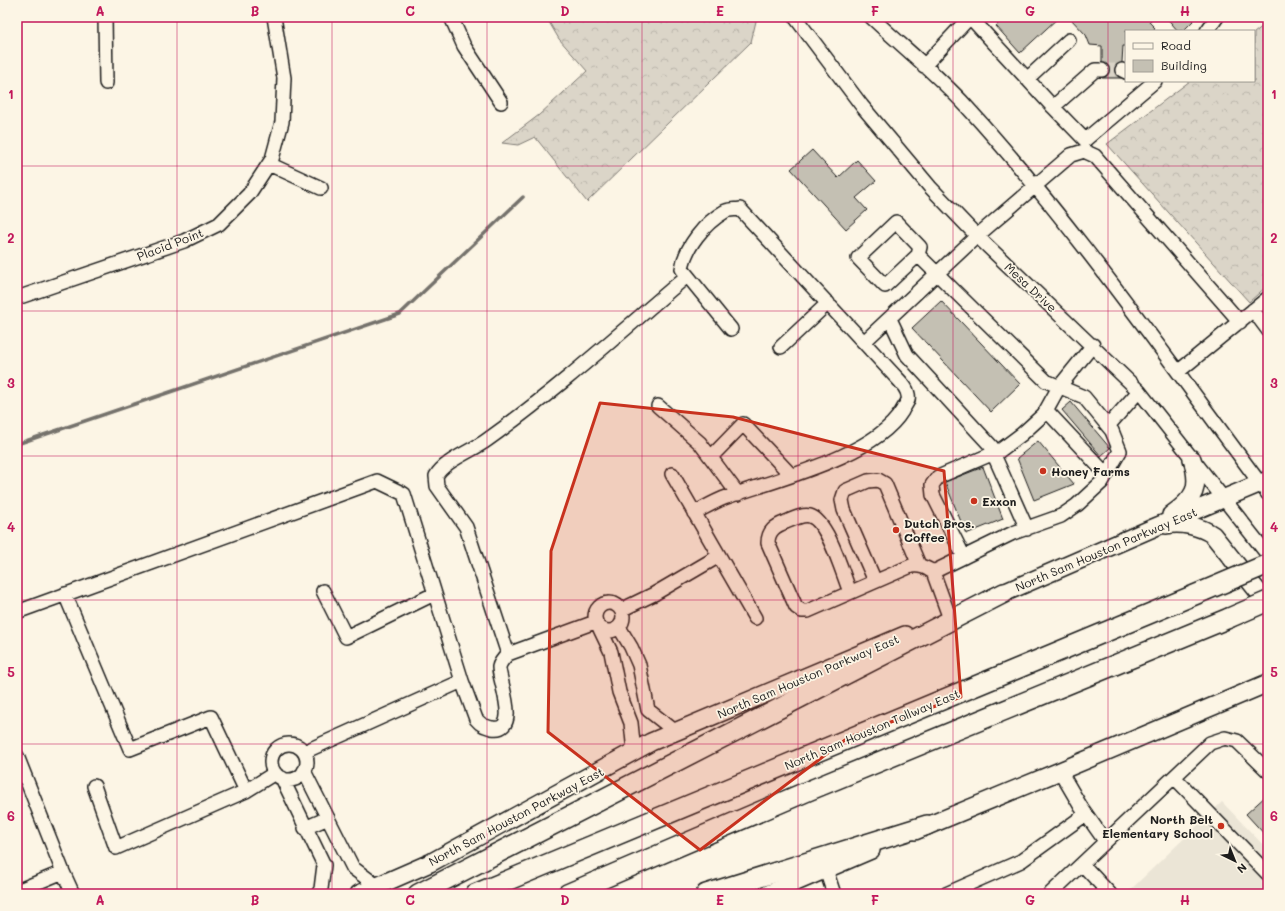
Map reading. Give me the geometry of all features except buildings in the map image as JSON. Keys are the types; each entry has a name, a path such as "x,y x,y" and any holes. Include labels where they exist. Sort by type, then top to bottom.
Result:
{"highway":[{"name":"North Sam Houston Tollway East","path":"475,894 1268,564"},
{"path":"418,894 1004,593"},
{"path":"567,894 808,791 1268,602"},
{"path":"706,894 824,864 927,826"}],"main road":[{"path":"1153,528 1184,506 1194,493 1197,475 1192,459"},
{"name":"North Sam Houston Parkway East","path":"359,894 430,862 634,752 676,732 1153,528 1224,499 1265,486"},
{"path":"1153,528 1173,524 1204,529 1220,542 1268,602"},
{"path":"927,826 1268,683"},
{"path":"768,894 824,864"}],"street":[{"path":"105,17 106,84"},
{"name":"Placid Point","path":"17,298 184,241 219,224 249,194 272,160 282,122 284,78 274,17"},
{"path":"451,17 464,46 501,102"},
{"name":"Mesa Drive","path":"795,17 862,106 930,186 977,236 1093,345 1139,391 1268,555"},
{"path":"872,17 966,106 1036,185 1265,486"},
{"path":"924,66 970,17 1053,107 1084,146 1095,156 1240,322"},
{"path":"1207,30 1217,17"},
{"path":"1028,79 1070,40"},
{"path":"1053,107 1095,70 1102,70"},
{"path":"864,342 977,236 1071,155 1084,146 1150,82"},
{"path":"269,164 321,188"},
{"path":"694,513 738,494 859,448 879,436 896,420 908,401 907,390 740,209 726,211 700,234 687,252 683,261 682,269 731,329"},
{"path":"896,222 920,247 918,255 885,286 858,258 896,222"},
{"path":"918,255 1046,382 1084,397 1112,431 1120,451 1102,482 1077,505 1061,516 1013,533 933,572"},
{"path":"508,654 466,527 437,486 436,476 440,469 480,445 543,398 687,276"},
{"path":"1179,371 1268,298"},
{"path":"781,347 828,303"},
{"path":"1254,310 1268,330"},
{"path":"890,319 907,355 992,447 994,455 1027,529"},
{"path":"964,557 933,495 932,485 938,477 987,456 994,455 1022,434 1046,410 1059,387 1093,345"},
{"path":"1108,426 1139,391"},
{"path":"658,406 700,443 738,494"},
{"path":"1046,410 1106,474"},
{"path":"711,457 743,424 790,475"},
{"path":"672,474 755,618"},
{"path":"875,581 844,510 842,500 845,491 868,481 878,480 885,484 919,565"},
{"path":"17,612 377,481 404,494 462,681 476,719 480,724 496,728 501,727 505,722 508,710 499,667 503,659 508,654 598,625 612,631 619,627 623,619 621,610 615,604 603,604 596,609 598,625 611,652 619,692 631,724 634,752"},
{"path":"850,592 826,530 818,520 810,516 804,516 779,524 772,530 768,536 768,543 796,607 808,611 911,566 919,565 926,567 933,572 949,616"},
{"path":"621,610 654,594 719,556"},
{"path":"323,591 346,637 434,594"},
{"path":"65,594 130,749 212,717 246,791"},
{"path":"619,627 631,647 639,665 648,710 676,732"},
{"path":"304,752 462,681"},
{"path":"1050,894 1105,841 1175,778 1210,743 1225,738 1237,741 1268,770"},
{"path":"94,786 116,848 246,791 278,775 292,780 304,771 307,762 304,752 294,745 282,746 277,749 271,765 278,775 324,865 321,889 318,894"},
{"path":"17,756 73,894"},
{"path":"304,771 353,868 377,886"},
{"path":"1060,771 1086,814 1105,841"},
{"path":"1175,778 1268,874"},
{"path":"946,894 1021,861 1086,814"},
{"path":"305,828 328,818"},
{"path":"824,864 834,894"},
{"path":"1082,864 1110,894"},
{"path":"17,891 63,872"}],"highlighted area":[{"path":"600,403 733,417 944,471 961,697 849,737 700,850 548,732 551,551"}],"shaded area":[{"name":"North Belt Elementary School","path":"1222,802 1268,850 1268,894 1126,894"}],"green space":[{"path":"546,17 757,17 751,42 587,202 535,137 518,145 502,143 539,115 587,71 559,39"},
{"path":"1268,22 1268,285 1249,302 1107,144 1189,82 1255,82 1255,32"}],"waterway":[{"path":"17,444 400,314 523,197"}],"tunnel":[{"path":"1102,70 1122,70"}],"place":[{"name":"Honey Farms","path":"1043,471"},
{"name":"Exxon","path":"974,501"},
{"name":"Dutch Bros. Coffee","path":"896,530"},
{"name":"North Belt Elementary School","path":"1221,826"}]}
